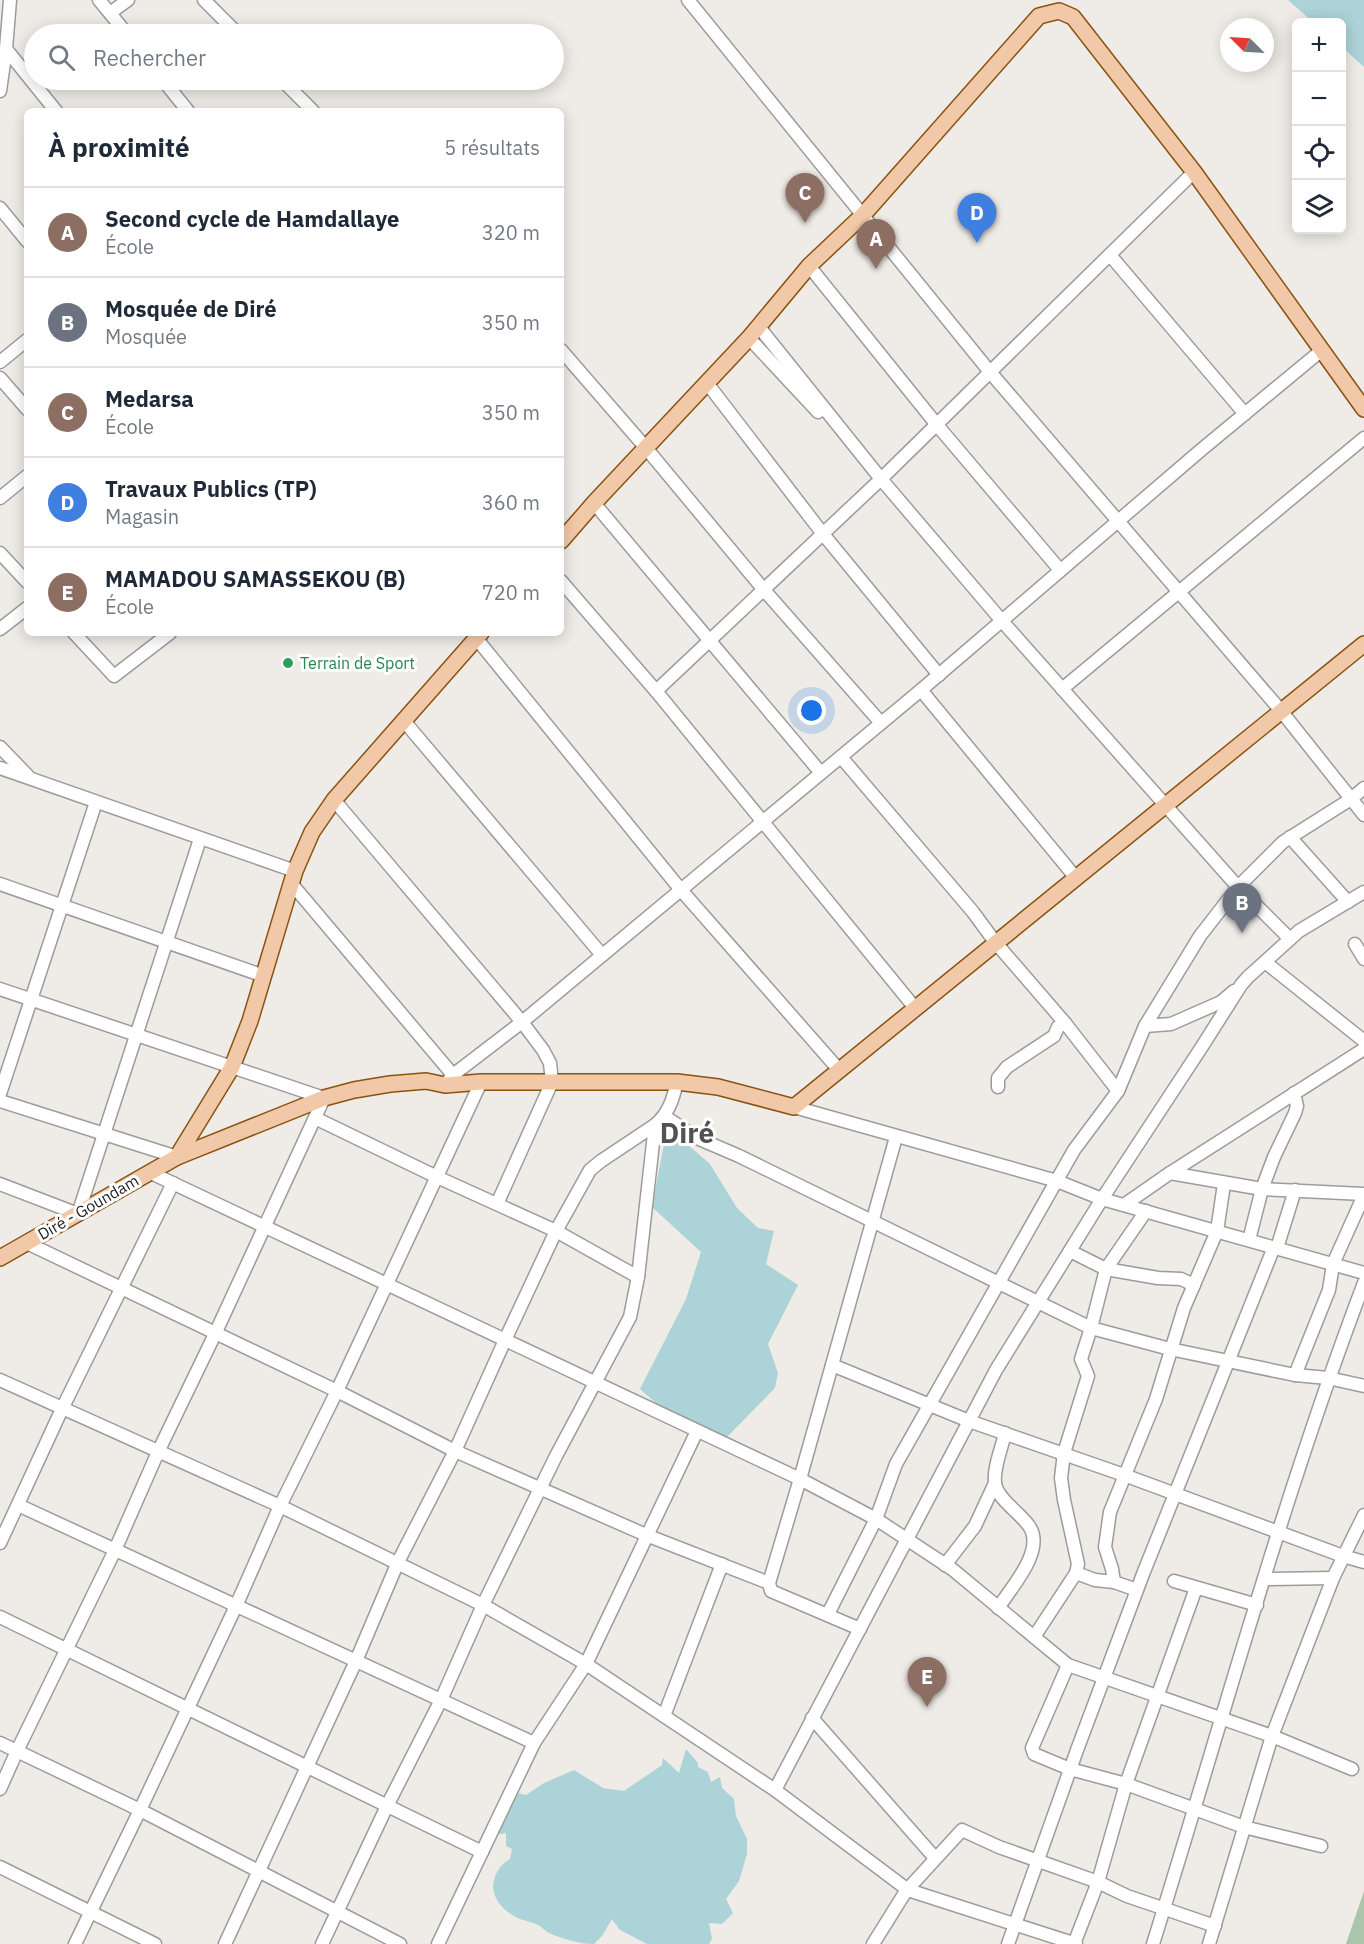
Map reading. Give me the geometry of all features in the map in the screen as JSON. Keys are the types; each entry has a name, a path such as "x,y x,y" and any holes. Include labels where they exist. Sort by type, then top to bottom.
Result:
{"main road":[{"path":"564,538 754,332 809,266 863,215 1039,16 1059,11 1073,17 1194,172 1364,409"},
{"path":"177,1157 231,1067 250,1022 293,877 312,832 334,800 478,636"},
{"path":"794,1107 1364,644"},
{"name":"Diré - Goundam","path":"0,1258 177,1157 324,1098 354,1090 390,1084 449,1080 677,1082 718,1087 794,1107"}],"street":[{"path":"0,87 6,49 4,14 10,0"},
{"path":"99,0 118,24"},
{"path":"110,14 128,0"},
{"path":"204,0 228,24"},
{"path":"688,0 990,372 1282,712 1364,815"},
{"path":"6,49 24,71"},
{"path":"39,90 54,108"},
{"path":"171,90 186,108"},
{"path":"292,90 309,108"},
{"path":"656,691 937,425 1194,172"},
{"path":"0,208 24,237"},
{"path":"1110,255 1245,414"},
{"path":"809,266 937,425 1060,570"},
{"path":"754,332 842,439"},
{"path":"754,332 1002,621 1238,887 1290,939"},
{"path":"0,362 24,342"},
{"path":"0,768 200,839 293,877 449,1080 841,757 1322,350"},
{"path":"564,353 764,590 881,723"},
{"path":"0,378 24,406"},
{"path":"707,383 823,534 939,675"},
{"path":"1062,688 1364,438"},
{"path":"0,498 24,478"},
{"path":"594,503 821,773"},
{"path":"0,553 24,579"},
{"path":"564,584 656,691 915,1008"},
{"path":"0,629 24,610"},
{"path":"77,636 114,676 166,636"},
{"path":"478,636 681,890 840,1071"},
{"path":"921,690 1076,878"},
{"path":"404,721 602,956"},
{"path":"0,747 31,779"},
{"path":"841,757 973,912 1118,1091"},
{"path":"828,1614 876,1519 896,1464 1074,1150 1118,1091 1145,1026 1200,936 1238,887 1290,837 1351,799 1364,788"},
{"path":"334,800 522,1022 550,1063 552,1082 497,1204"},
{"path":"0,1094 96,802"},
{"path":"1290,837 1348,902"},
{"path":"0,1184 78,1214 200,839"},
{"path":"0,884 264,976"},
{"path":"1145,1026 1170,1024 1221,1002 1299,931 1364,892"},
{"path":"1355,944 1364,959"},
{"path":"1265,962 1364,1041"},
{"path":"775,1790 996,1370 1102,1199 1212,1028 1226,1012 1241,985"},
{"path":"0,989 324,1098 158,1452 115,1550 0,1789"},
{"path":"998,1088 998,1078 1007,1067 1054,1036 1058,1027 1065,1023"},
{"path":"1124,1205 1364,1049"},
{"path":"75,1944 188,1709 280,1506 337,1391 481,1082"},
{"path":"225,1944 356,1661 398,1562 455,1451 555,1231 590,1170 660,1121 671,1105 677,1082"},
{"path":"1249,1240 1262,1189 1295,1113 1294,1093"},
{"path":"0,1101 177,1157"},
{"path":"794,1107 1057,1181 1102,1199 1364,1273"},
{"path":"315,1118 555,1231 638,1277"},
{"path":"660,1121 739,1156 872,1223 1091,1328 1170,1349 1296,1376 1328,1378 1364,1386"},
{"path":"322,1944 387,1806 441,1700 483,1605 630,1317 638,1277 660,1121"},
{"path":"860,1629 771,1591 769,1583 896,1137"},
{"path":"149,1172 800,1479 876,1519 952,1569 1068,1665 1272,1736 1352,1769"},
{"path":"1170,1173 1262,1189 1364,1195 1333,1264 1329,1290 1296,1376"},
{"path":"0,1543 62,1409 173,1183"},
{"path":"1114,1582 1105,1547 1110,1512 1156,1399 1184,1308 1216,1231 1224,1184"},
{"path":"1008,1944 1137,1590 1275,1247 1295,1190"},
{"path":"1034,1637 1076,1573 1078,1564 1061,1478 1064,1453 1088,1376 1081,1359 1106,1269 1146,1211"},
{"path":"27,1243 337,1391 455,1451 646,1535 769,1583"},
{"path":"1070,1251 1106,1269 1158,1278 1181,1279 1194,1284"},
{"path":"1153,1944 1278,1533 1328,1378 1364,1283"},
{"path":"832,1365 969,1421 1064,1453 1278,1533 1364,1562"},
{"path":"0,1380 280,1506 483,1605 586,1664 775,1790 908,1890 1075,1944 1098,1882 1126,1784 1196,1588"},
{"path":"438,1944 534,1743 586,1664 697,1431"},
{"path":"945,1565 975,1526 995,1483 1005,1433"},
{"path":"995,1483 1000,1494 1030,1527 1034,1541 1034,1551 998,1608"},
{"path":"18,1505 534,1743"},
{"path":"1209,1944 1272,1736 1333,1578 1364,1515"},
{"path":"664,1716 722,1564"},
{"path":"1076,1573 1137,1590"},
{"path":"1264,1579 1333,1578"},
{"path":"1174,1581 1257,1605"},
{"path":"0,1617 482,1852"},
{"path":"1068,1665 1032,1748 1034,1754 1070,1769 1126,1784 1244,1827 1321,1846"},
{"path":"812,1718 935,1858"},
{"path":"0,1743 140,1810 400,1944"},
{"path":"873,1944 908,1890 962,1830 999,1847 1098,1882 1127,1896 1215,1926"},
{"path":"0,1867 155,1944"}],"green space":[{"path":"1364,1891 1364,1944 1346,1944"}],"water":[{"path":"1288,0 1364,0 1364,67 1346,51 1346,18 1308,18"},
{"path":"680,1138 710,1164 737,1208 758,1228 774,1231 766,1264 798,1285 768,1344 778,1373 775,1388 727,1437 657,1404 640,1389 686,1299 701,1252 652,1207 664,1144"},
{"path":"686,1749 698,1763 698,1767 708,1772 711,1782 720,1777 722,1788 734,1799 736,1816 747,1839 747,1854 739,1881 726,1899 733,1913 722,1924 709,1923 712,1939 709,1944 647,1944 620,1930 612,1919 602,1936 594,1944 577,1942 549,1933 538,1925 520,1919 504,1909 496,1898 493,1886 496,1873 510,1859 512,1849 506,1846 506,1833 490,1836 494,1811 506,1790 526,1795 544,1783 574,1770 603,1788 624,1791 662,1765 663,1758 679,1773"}],"place":[{"name":"Medarsa","path":"805,223"},
{"name":"Travaux Publics (TP)","path":"977,243"},
{"name":"Second cycle de Hamdallaye","path":"876,269"},
{"name":"Terrain de Sport","path":"288,663"},
{"name":"Mosquée de Diré","path":"1242,933"},
{"name":"MAMADOU SAMASSEKOU (B)","path":"927,1707"}],"district":[{"name":"Diré","path":"687,1132"}]}
